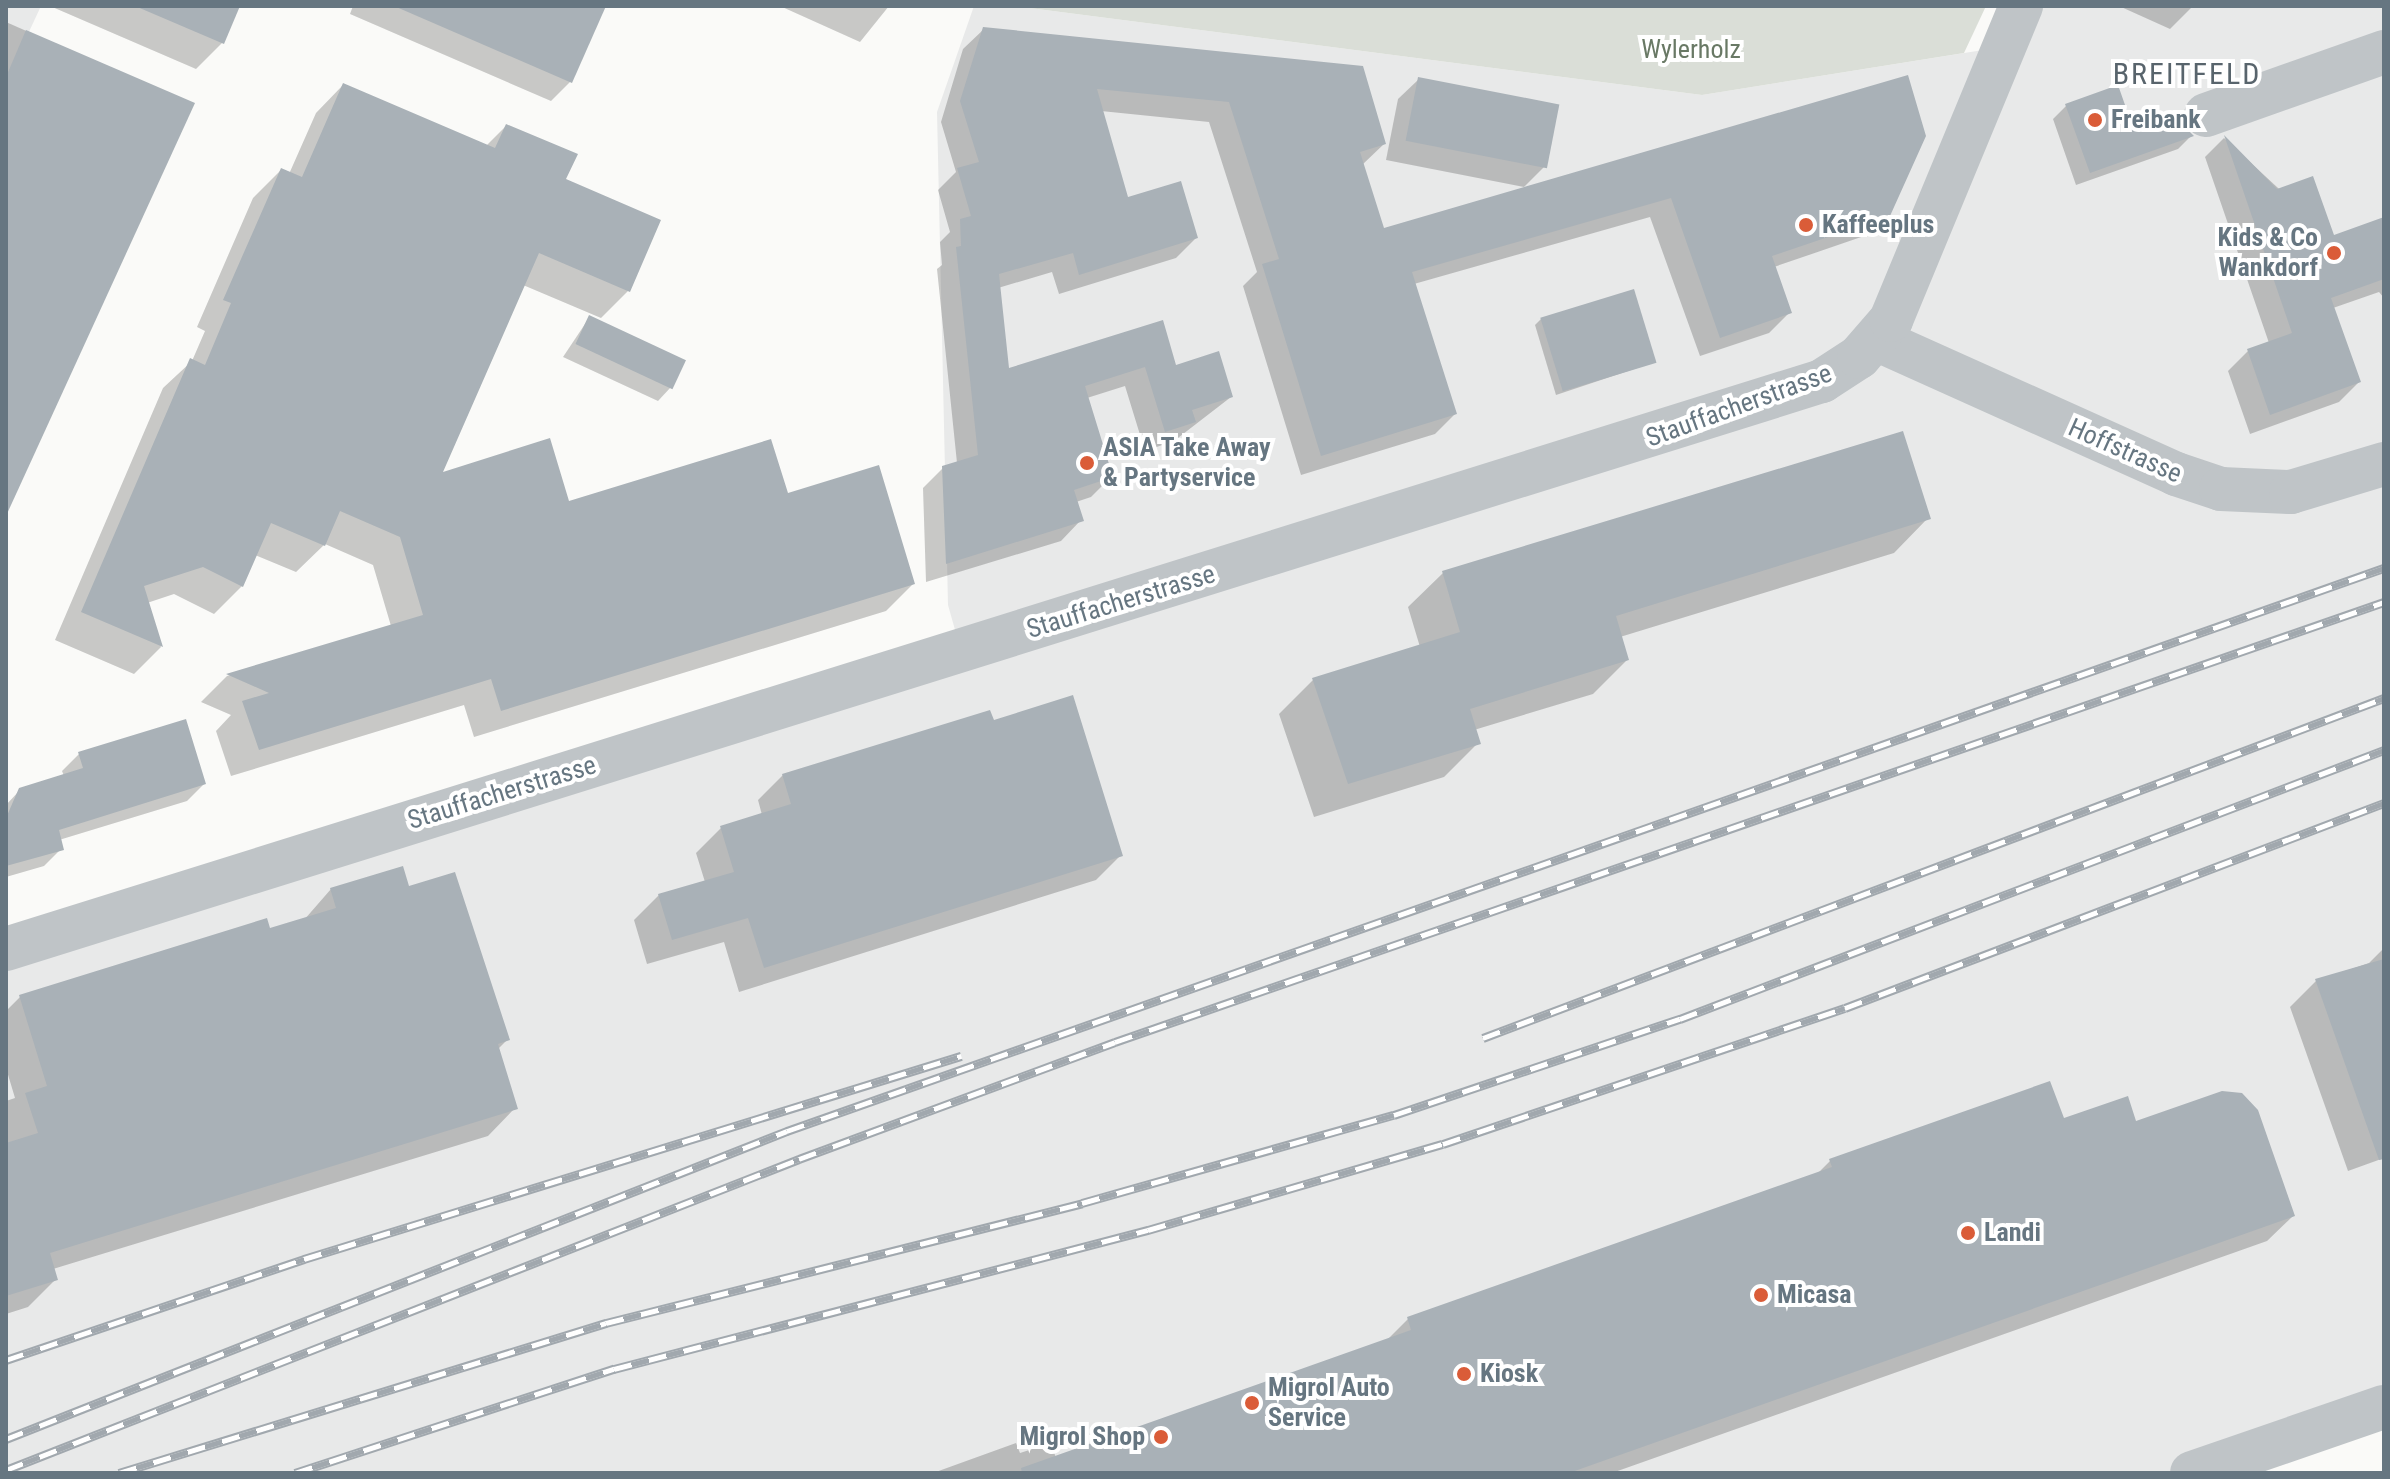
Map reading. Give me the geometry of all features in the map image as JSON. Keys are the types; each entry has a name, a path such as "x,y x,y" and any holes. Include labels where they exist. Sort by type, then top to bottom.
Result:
{"street":[{"name":"Stauffacherstrasse","path":"6,949 1766,402 1839,372 1878,340 1899,302 2021,6"},
{"path":"2206,115 2384,52"},
{"name":"Hoffstrasse","path":"1878,340 2162,468 2221,489 2291,492 2384,464"},
{"path":"2192,1473 2384,1407"}],"shaded area":[{"path":"6,6 41,6 6,81"},
{"path":"974,6 1015,6 1702,95 2002,47 2021,6 2384,6 2384,1407 2192,1473 6,1473 6,949 961,651 948,605 937,112"}],"green space":[{"name":"Wylerholz","path":"1015,6 1986,6 1964,53 1702,95"}],"building":[{"path":"135,6 240,6 224,44"},
{"path":"394,6 606,6 572,83"},
{"path":"983,27 1363,66 1386,144 1360,152 1384,228 1908,75 1926,136 1890,216 1772,256 1792,313 1720,338 1671,198 1412,272 1457,414 1321,456 1262,264 1279,259 1229,102 1097,89 1128,197 1181,181 1198,238 1079,275 1073,253 999,274 1009,368 1163,320 1176,365 1219,351 1233,397 1192,410 1196,422 1165,432 1145,367 1085,386 1113,477 1074,490 1084,521 946,564 942,466 978,455 956,247 961,246 960,219 971,216 957,168 979,162 960,101"},
{"path":"26,30 195,103 6,516 6,77"},
{"path":"1418,77 1559,104 1547,168 1406,141"},
{"path":"343,83 495,148 506,124 578,154 566,179 661,220 630,292 539,253 443,472 550,438 569,501 771,439 788,493 879,465 915,584 501,711 491,679 259,750 242,701 269,693 226,674 423,615 400,537 340,511 325,546 271,523 243,587 203,567 144,586 163,647 81,612 190,358 205,365 231,303 223,300 281,168 302,177"},
{"path":"2118,85 2131,122 2184,126 2194,136 2090,173 2065,104"},
{"path":"2224,135 2277,189 2313,176 2334,235 2384,217 2384,279 2331,298 2361,382 2270,415 2247,349 2292,333"},
{"path":"1634,289 1657,363 1563,391 1540,318"},
{"path":"589,315 686,360 672,389 575,344"},
{"path":"1903,431 1931,519 1616,616 1629,660 1470,709 1481,744 1348,784 1312,678 1460,632 1442,571"},
{"path":"1073,695 1123,856 764,968 748,918 672,940 658,894 734,872 720,826 791,804 782,774 990,710 994,720"},
{"path":"186,719 206,784 59,830 64,850 6,866 6,818 19,788 83,768 78,752"},
{"path":"403,866 409,886 455,872 510,1040 498,1044 518,1109 50,1253 58,1280 6,1296 6,1143 38,1133 25,1093 47,1086 19,995 267,918 270,928 336,908 330,888"},
{"path":"2384,959 2384,1159 2379,1160 2315,979"},
{"path":"2050,1081 2064,1118 2128,1096 2136,1121 2222,1091 2242,1093 2258,1110 2295,1216 1569,1473 1022,1473 1021,1468 1411,1330 1407,1317 1832,1167 1829,1159"}],"railway":[{"path":"6,1439 787,1131 2384,568"},
{"path":"6,1470 799,1159 1115,1042 2384,602"},
{"path":"1483,1038 2384,698"},
{"path":"119,1473 606,1323 1082,1203 1394,1115 1680,1019 2384,750"},
{"path":"295,1473 614,1369 1148,1230 1443,1144 1845,1008 2384,803"},
{"path":"6,1360 304,1259 961,1056"}],"place":[{"name":"Freibank","path":"2095,120"},
{"name":"Kaffeeplus","path":"1806,225"},
{"name":"Kids & Co Wankdorf","path":"2334,253"},
{"name":"ASIA Take Away & Partyservice","path":"1087,463"},
{"name":"Landi","path":"1968,1233"},
{"name":"Micasa","path":"1761,1295"},
{"name":"Kiosk","path":"1464,1374"},
{"name":"Migrol Auto Service","path":"1252,1403"},
{"name":"Migrol Shop","path":"1161,1437"}],"district":[{"name":"BREITFELD","path":"2187,74"}]}
